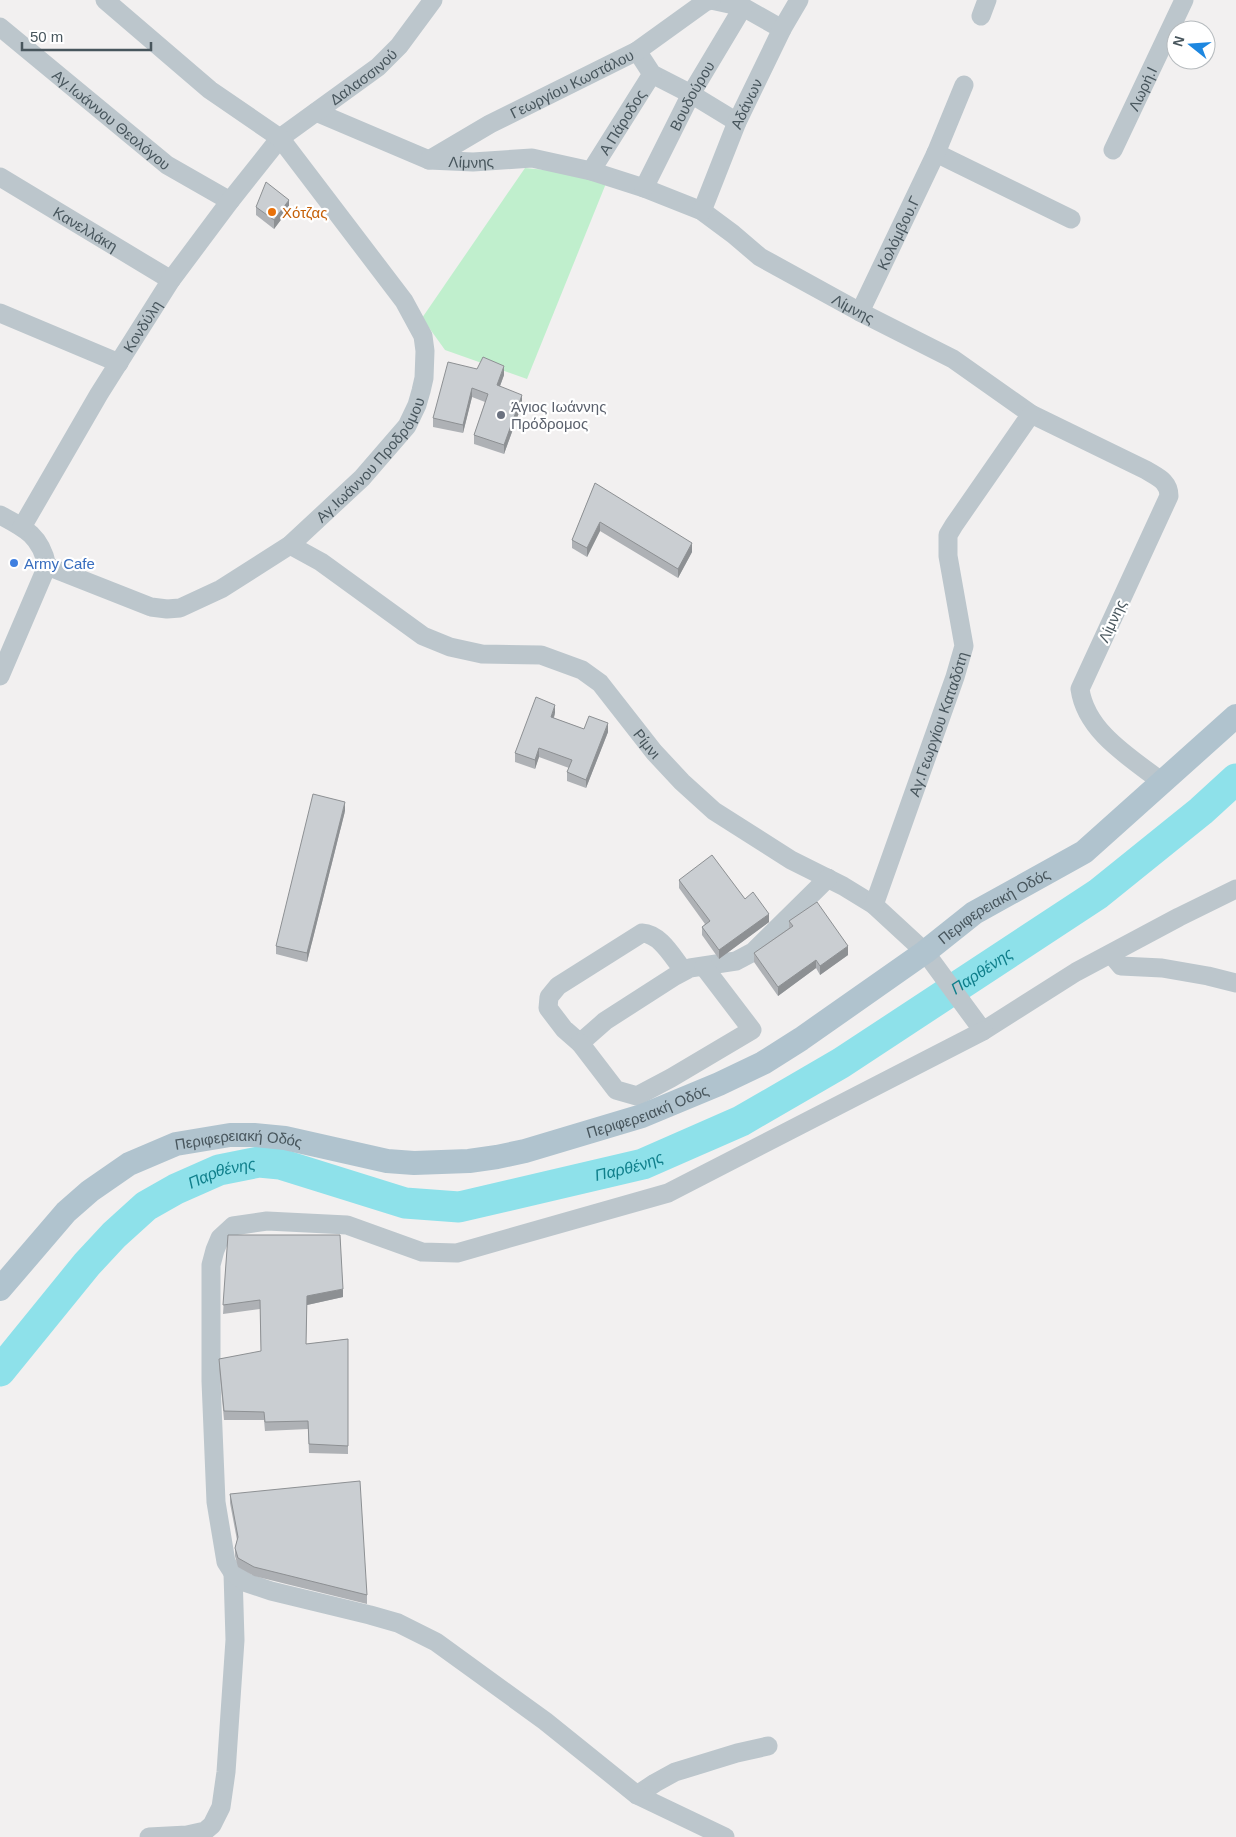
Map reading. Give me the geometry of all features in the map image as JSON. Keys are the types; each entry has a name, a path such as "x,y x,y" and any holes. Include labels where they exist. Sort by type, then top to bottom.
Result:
{"main road":[{"name":"Περιφερειακή Οδός","path":"0,1289 66,1212 90,1191 128,1164 176,1144 230,1135 254,1135 285,1138 363,1156 414,1163 469,1162 525,1151 642,1116 719,1084 763,1063 801,1038 925,952 974,913 1084,852 1236,716"}],"street":[{"name":"Αγ.Ιωάννου Προδρόμου","path":"47,566 151,607 180,608 221,589 290,545 362,478 407,426 417,405 424,378 425,351 423,336 404,301 280,138 210,90 105,0"},
{"name":"Δαλασσινού","path":"280,138 378,67 399,46 433,0"},
{"name":"Γεωργίου Κωστάλου","path":"429,160 490,124 638,51 704,2 711,0 743,7 782,29"},
{"name":"Αδάνων","path":"702,211 737,122 782,29 799,0"},
{"name":"Λωρή.Ι","path":"1113,150 1184,0"},
{"name":"Βουδούρου","path":"644,188 691,94 743,7"},
{"name":"Αγ.Ιωάννου Θεολόγου","path":"0,27 166,165 230,201"},
{"path":"638,51 652,74 691,94 737,122"},
{"name":"Α Πάροδος","path":"591,171 652,74"},
{"name":"Κολόμβου.Γ","path":"860,312 936,153 964,86"},
{"name":"Λίμνης","path":"316,112 429,160 473,162 532,158 591,171 644,188 702,211 760,257 860,312 953,359 1031,414 1164,480 1169,489 1169,496 1080,690 1086,713 1112,744 1162,782"},
{"name":"Κονδύλη","path":"22,527 119,362 171,280 280,138"},
{"path":"936,153 1071,219"},
{"name":"Κανελλάκη","path":"0,177 171,280"},
{"path":"0,313 119,362"},
{"name":"Αγ.Γεωργίου Καταδότη","path":"874,905 953,683 964,646 948,556 948,536 954,524 1031,414"},
{"path":"0,515 22,527 37,541 47,566 0,676"},
{"name":"Ρίμνι","path":"290,545 329,567 423,636 466,652 541,655 582,670 600,683 654,752 714,812 790,860 859,894 874,905 925,952 983,1031"},
{"path":"580,1043 605,1021 690,968 736,961 753,952 828,878"},
{"path":"149,1837 192,1834 206,1831 212,1825 221,1808 226,1772 235,1640 233,1573 224,1556 216,1502 212,1429 210,1308 211,1265 215,1250 220,1238 233,1226 268,1221 347,1225 422,1252 457,1253 668,1193 983,1031 1076,972 1236,889"},
{"path":"684,972 660,940 649,933 642,933 558,986 549,997 548,1008 564,1029 580,1043 616,1090 637,1096 752,1030 704,967"},
{"path":"1111,954 1121,966 1162,968 1236,983"},
{"path":"233,1573 247,1583 271,1591 398,1623 436,1642 545,1722 637,1795 725,1837"},
{"path":"637,1795 675,1772 737,1753 768,1746"}],"green space":[{"path":"525,168 609,176 527,379 445,350 422,318"}],"building":[{"path":"266,182 289,200 274,220 256,207"},
{"name":"Άγιος Ιωάννης Πρόδρομος","path":"483,357 504,366 497,385 522,395 504,445 474,435 488,394 472,388 463,425 433,418 448,362 477,369"},
{"path":"595,483 692,543 678,569 600,522 587,548 572,540"},
{"path":"536,697 555,705 551,717 584,729 589,716 608,723 586,780 567,772 572,760 539,748 535,760 515,753"},
{"path":"313,794 345,802 307,953 276,946"},
{"path":"712,855 745,899 753,892 769,914 719,950 702,927 710,921 679,880"},
{"path":"817,902 848,946 820,966 816,960 778,987 754,953 793,926 789,921"},
{"path":"228,1235 340,1235 343,1289 307,1296 306,1344 348,1339 348,1446 309,1444 308,1421 265,1422 264,1412 224,1411 219,1359 261,1351 260,1300 223,1305"},
{"path":"360,1481 367,1595 254,1567 238,1558 235,1548 238,1537 230,1494"}],"waterway":[{"name":"Παρθένης","path":"0,1371 87,1264 114,1235 146,1206 176,1189 219,1170 259,1162 280,1164 405,1203 459,1207 643,1164 741,1121 841,1063 1098,894 1201,811 1236,779"}],"place":[{"name":"Χότζας","path":"272,212"},
{"name":"Άγιος Ιωάννης Πρόδρομος","path":"501,415"},
{"name":"Army Cafe","path":"14,563"}]}
